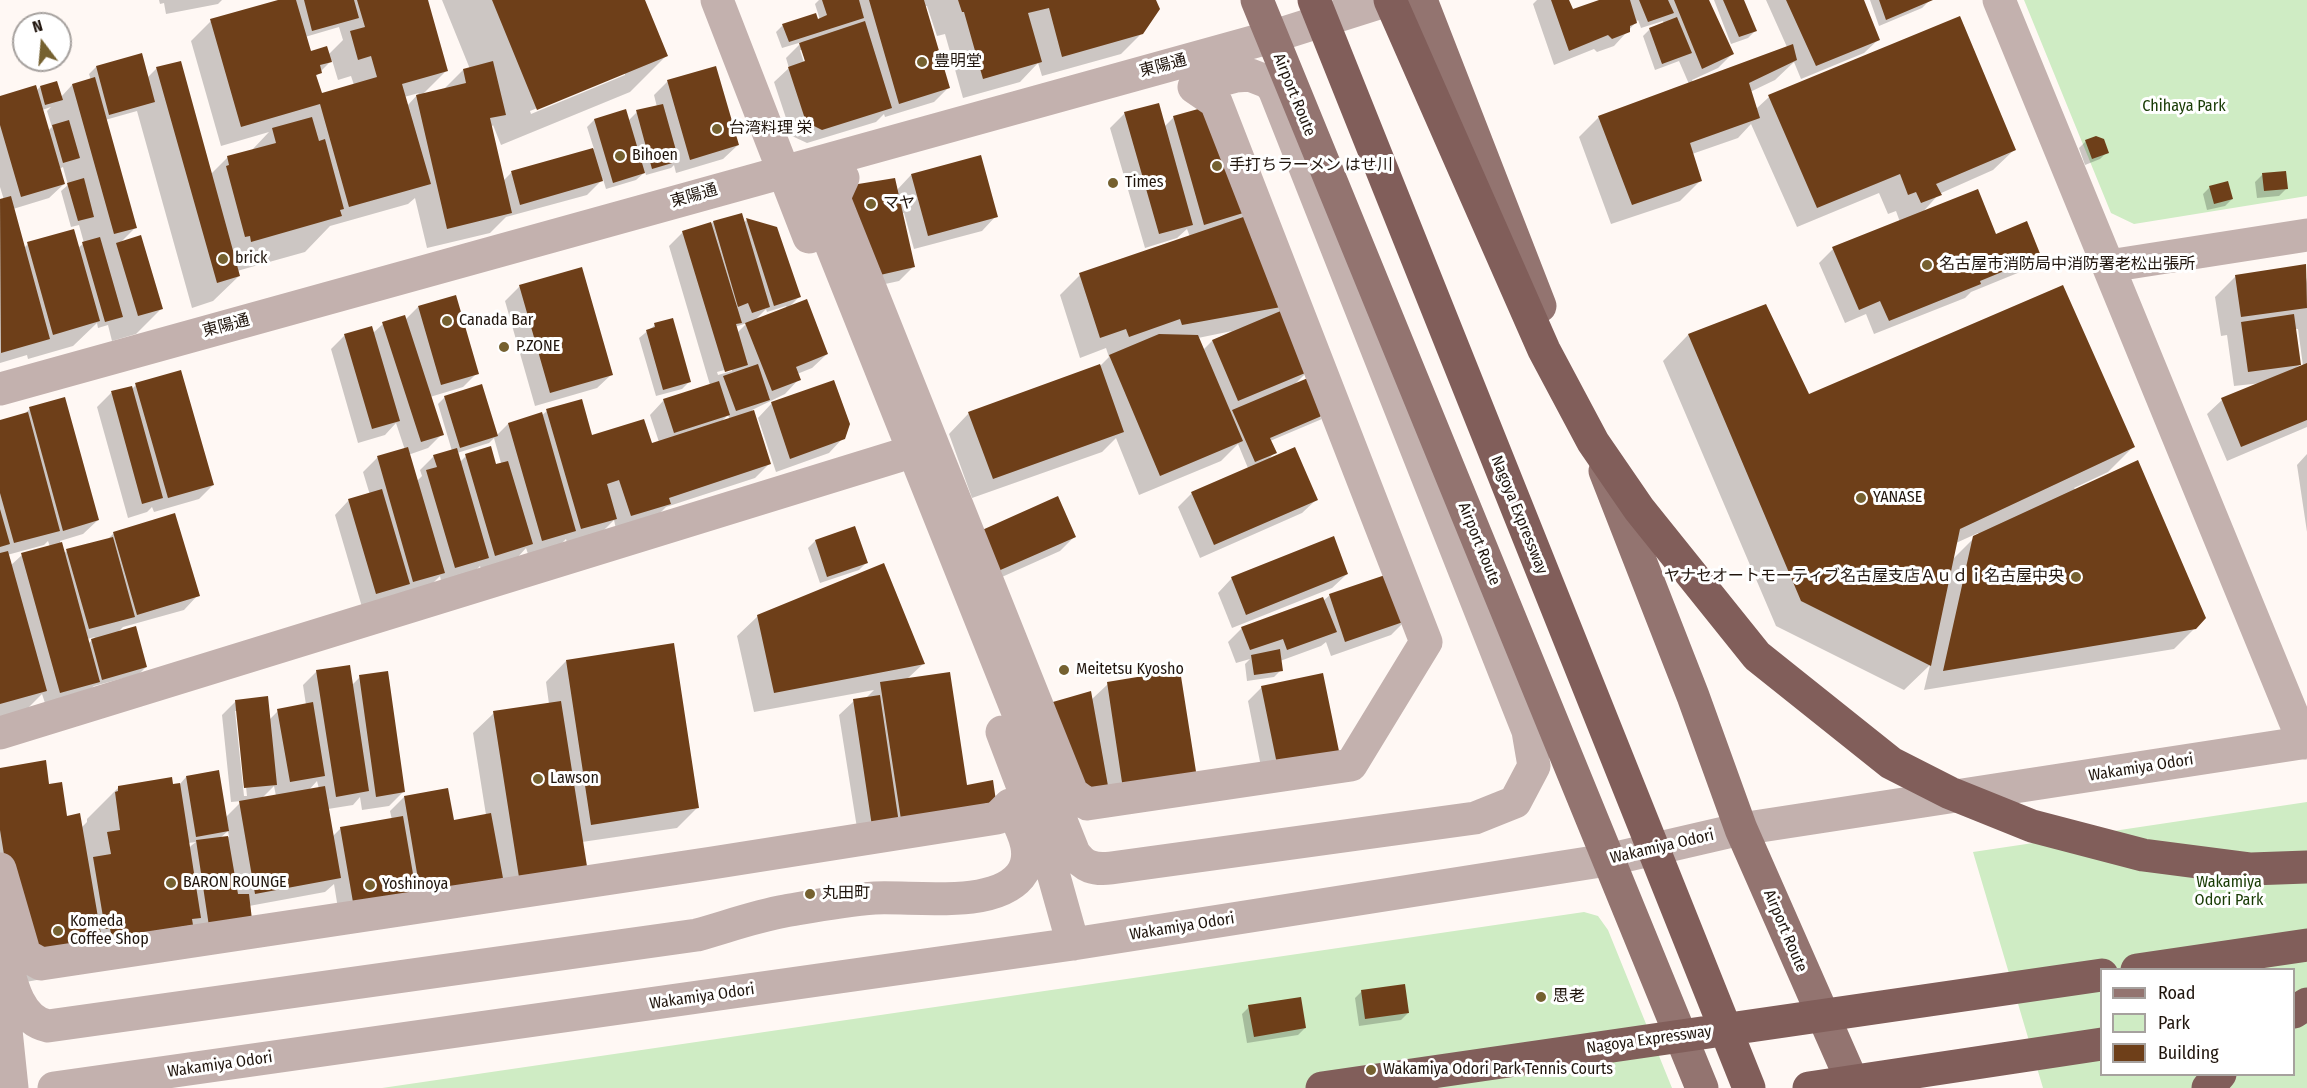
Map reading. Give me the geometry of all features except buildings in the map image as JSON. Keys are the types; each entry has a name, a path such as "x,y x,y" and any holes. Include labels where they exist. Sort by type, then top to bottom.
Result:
{"highway":[{"name":"Nagoya Expressway","path":"1314,0 1749,1088"},
{"path":"1389,0 1544,350 1593,442 1646,518 1757,657 1891,763 1950,793 2032,826 2144,855 2252,869 2307,867"},
{"path":"2144,968 2307,945"},
{"name":"Nagoya Expressway","path":"1322,1088 2100,975"},
{"path":"1809,1088 2100,1044"},
{"path":"2208,1088 2218,1076"}],"main road":[{"name":"Airport Route","path":"1257,0 1702,1088"},
{"name":"Airport Route","path":"1421,0 1693,696 1741,829 1855,1088"}],"street":[{"path":"717,0 782,171 898,456 1046,848 1073,944"},
{"name":"東陽通","path":"0,389 1271,37 1389,0"},
{"path":"1999,0 2306,743"},
{"path":"1250,75 1268,82 1274,89 1527,731 1534,766 1515,802 1475,818 1111,868 1102,869 1083,864 1074,853 816,207 815,195 818,189 828,182 843,178 834,198 1072,793 1087,804 1351,765 1426,642 1216,102 1194,87 1236,76 1250,75"},
{"path":"2109,266 2307,235"},
{"path":"0,733 898,456"},
{"name":"Wakamiya Odori","path":"54,1088 1073,944 1607,860 1741,829 2306,743"},
{"path":"0,868 25,955 41,964 963,824 997,818 1010,805 1024,834 1028,855 1026,867 1010,885 999,890 955,900 875,898 782,911 697,936 48,1026 31,1019 20,1007 0,939"},
{"path":"0,997 4,1011 12,1088"}],"green space":[{"name":"Chihaya Park","path":"2024,0 2307,0 2307,196 2134,224 2111,213"},
{"name":"Wakamiya Odori Park","path":"2307,802 2307,1088 2043,1088 1973,852"},
{"path":"1584,912 1598,916 1608,930 1672,1088 382,1088"}],"place":[{"name":"豊明堂","path":"922,62"},
{"name":"台湾料理 栄","path":"717,129"},
{"name":"Bihoen","path":"620,156"},
{"name":"手打ちラーメン はせ川","path":"1217,166"},
{"name":"Times","path":"1113,183"},
{"name":"マヤ","path":"871,204"},
{"name":"brick","path":"223,259"},
{"name":"名古屋市消防局中消防署老松出張所","path":"1927,265"},
{"name":"Canada Bar","path":"447,321"},
{"name":"P.ZONE","path":"504,347"},
{"name":"YANASE","path":"1861,498"},
{"name":"ヤナセオートモーティブ名古屋支店Ａｕｄｉ名古屋中央","path":"2076,577"},
{"name":"Meitetsu Kyosho","path":"1064,670"},
{"name":"Lawson","path":"538,779"},
{"name":"BARON ROUNGE","path":"171,883"},
{"name":"Yoshinoya","path":"370,885"},
{"name":"丸田町","path":"810,894"},
{"name":"Komeda Coffee Shop","path":"58,931"},
{"name":"思老","path":"1541,997"},
{"name":"Wakamiya Odori Park Tennis Courts","path":"1371,1070"}]}
